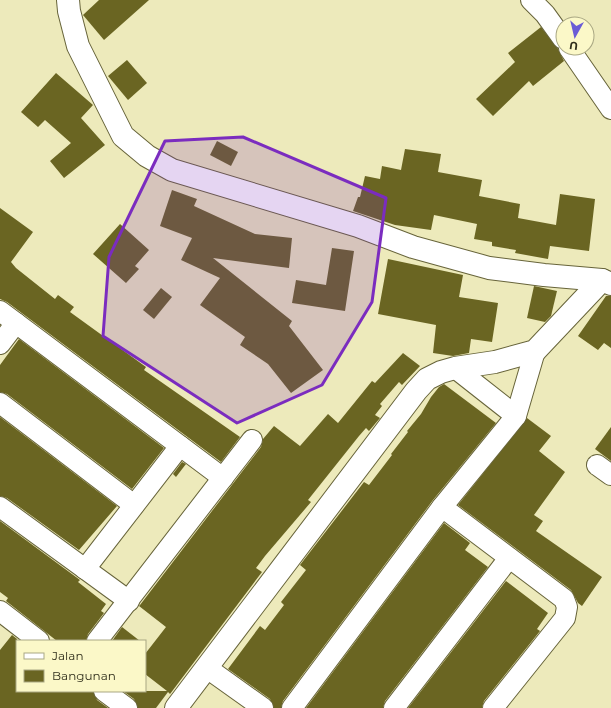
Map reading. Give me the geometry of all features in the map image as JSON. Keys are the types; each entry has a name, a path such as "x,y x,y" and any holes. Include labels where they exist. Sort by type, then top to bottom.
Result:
{"street":[{"path":"68,0 69,11 78,46 123,136 147,156 172,170 350,224 414,247 489,268 544,276 607,282"},
{"path":"530,0 545,14 555,28"},
{"path":"575,56 611,109"},
{"path":"176,708 416,391 427,379 455,368 495,362 535,351 607,282"},
{"path":"0,310 223,478"},
{"path":"0,344 16,323"},
{"path":"292,708 442,506 516,416 535,351"},
{"path":"455,368 516,416"},
{"path":"0,404 134,505"},
{"path":"98,640 252,440"},
{"path":"85,569 180,446"},
{"path":"0,506 129,601"},
{"path":"442,506 564,599 567,607 564,618 493,708"},
{"path":"394,708 509,558"},
{"path":"0,611 38,640"},
{"path":"207,668 264,708"},
{"path":"105,692 127,708"}],"highlighted area":[{"path":"243,137 386,198 372,302 322,385 237,423 103,336 109,257 165,141"}],"building":[{"path":"99,0 149,0 104,40 83,15"},
{"path":"541,27 555,45 555,56 562,56 564,61 533,86 529,81 493,116 476,99 515,62 508,53"},
{"path":"127,60 147,83 128,100 108,76"},
{"path":"56,73 93,105 81,118 105,145 64,178 50,161 71,143 45,120 38,127 21,112"},
{"path":"217,141 238,152 231,166 210,155"},
{"path":"405,149 441,154 438,172 482,180 479,196 520,204 518,218 556,225 560,194 595,199 589,251 550,246 548,259 515,253 516,250 492,246 492,242 474,239 477,224 434,215 431,230 395,225 353,211 358,197 360,197 365,176 380,179 382,166 401,170"},
{"path":"172,190 197,199 194,206 255,234 292,238 289,268 213,258 292,321 289,326 323,370 291,393 268,364 240,345 245,337 200,305 220,278 181,260 192,238 160,226"},
{"path":"0,208 33,232 11,262 16,268 55,299 58,295 74,307 70,312 146,367 144,370 240,437 221,462 7,302 0,299"},
{"path":"120,224 149,250 135,266 139,269 126,283 93,254"},
{"path":"332,248 354,251 345,311 292,303 296,280 326,285"},
{"path":"388,259 463,275 459,297 498,303 492,342 471,339 469,353 453,356 433,353 436,325 378,314"},
{"path":"534,286 557,291 551,316 545,322 527,318"},
{"path":"161,288 172,297 154,319 143,310"},
{"path":"606,296 611,296 611,348 604,343 598,350 578,336"},
{"path":"19,339 164,448 132,489 7,394 0,392 0,365"},
{"path":"403,353 420,366 402,385 399,382 380,404 382,406 375,415 380,418 369,431 366,428 359,436 308,500 311,502 265,556 256,568 262,572 170,694 168,692 156,708 138,708 134,699 124,692 167,691 146,675 146,653 166,627 139,606 261,447 263,439 274,426 300,446 328,414 338,423 372,381 375,383"},
{"path":"444,384 496,423 433,500 283,701 281,708 274,708 270,699 228,669 260,626 265,630 284,605 281,602 306,570 300,565 364,482 369,485 392,455 391,454 408,432 407,431 421,414 431,397 439,387"},
{"path":"0,417 117,506 79,550 7,498 0,496"},
{"path":"527,418 551,436 539,451 565,472 534,515 543,521 536,531 602,577 582,606 578,603 571,590 458,505"},
{"path":"611,427 611,461 595,449"},
{"path":"182,462 186,464 176,477 173,474"},
{"path":"0,521 80,580 78,582 106,604 101,611 104,613 88,634 86,640 56,640 6,601 8,598 0,592"},
{"path":"444,523 470,543 465,550 488,567 385,701 383,708 306,708"},
{"path":"506,581 548,613 537,629 540,631 484,701 482,708 408,708"},
{"path":"122,627 139,640 113,640"},
{"path":"12,635 17,639 16,692 93,692 97,700 108,708 0,708 0,650"}]}
